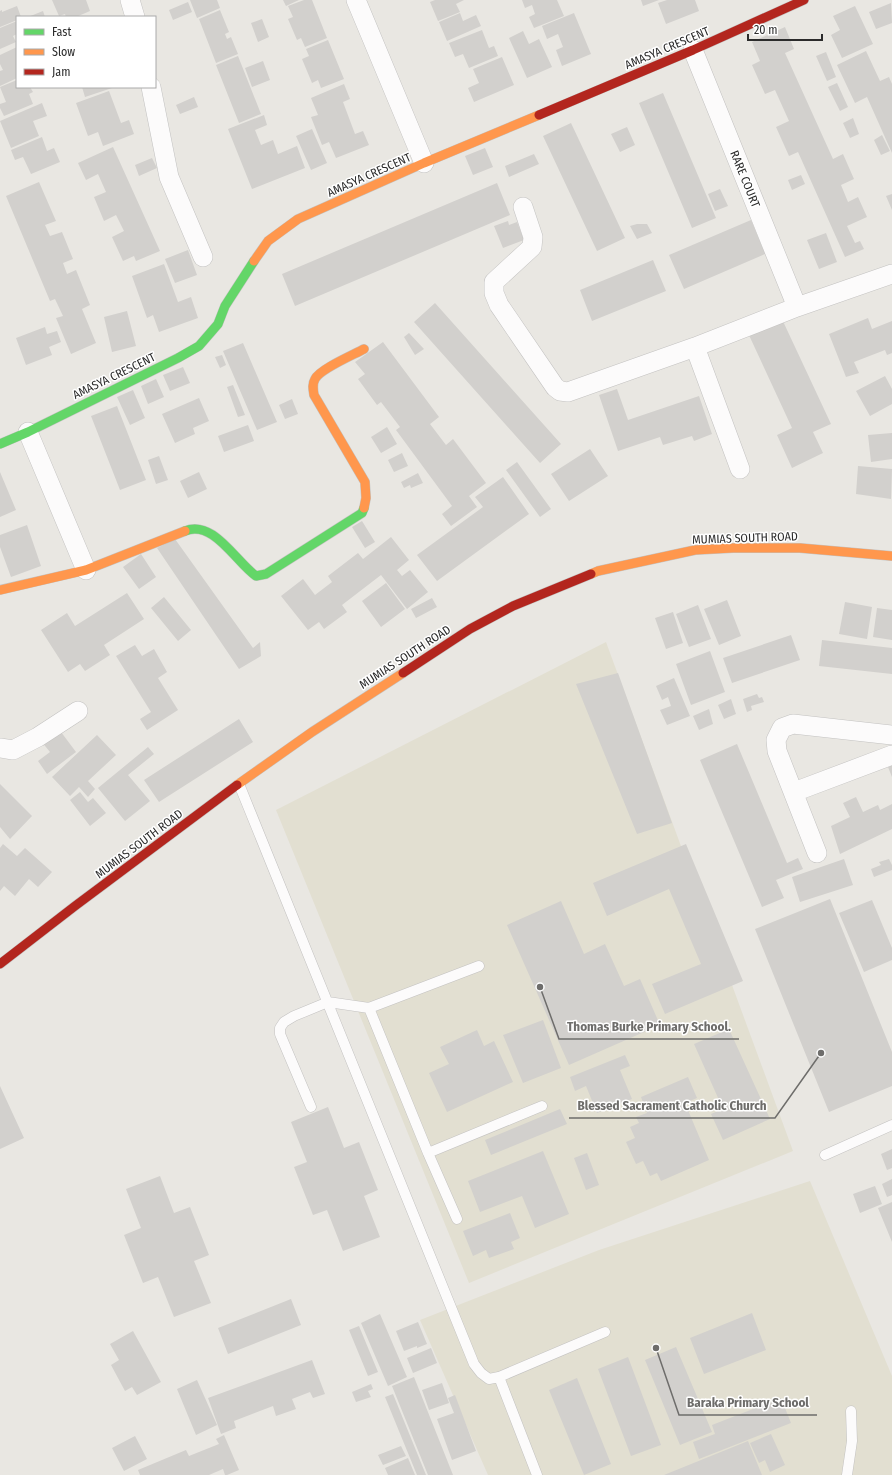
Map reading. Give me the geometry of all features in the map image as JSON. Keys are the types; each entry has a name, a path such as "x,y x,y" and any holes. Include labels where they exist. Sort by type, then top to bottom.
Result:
{"street":[{"path":"130,0 134,16"},
{"path":"356,0 424,163"},
{"name":"AMASYA CRESCENT","path":"0,444 28,432 178,358 199,346 218,324 225,306 251,265 268,242 298,219 424,163 693,50 804,0"},
{"name":"RARE COURT","path":"693,50 797,307"},
{"path":"151,88 169,177 203,257"},
{"path":"523,207 533,237 532,247 494,282 494,293 499,306 555,387 560,391 568,392 695,348 797,307 892,274"},
{"path":"695,348 740,469"},
{"path":"0,590 86,570 189,529 205,531 219,540 246,571 251,574 256,576 266,574 362,513 367,498 365,482 314,396 312,385 314,379 319,373 364,349"},
{"path":"28,432 86,570"},
{"name":"MUMIAS SOUTH ROAD","path":"0,964 75,906 312,732 470,629 513,606 598,571 695,550 733,548 800,548 892,556"},
{"path":"0,748 13,750 38,737 78,710"},
{"path":"817,853 777,751 776,740 782,728 793,724 892,735"},
{"path":"794,792 892,755"}],"lane":[{"path":"240,784 474,1364 481,1373 489,1378 498,1377 605,1332"},
{"path":"311,1107 280,1034 280,1028 284,1022 294,1016 328,1002 370,1008 479,966"},
{"path":"370,1008 428,1153 457,1219"},
{"path":"428,1153 542,1106"},
{"path":"825,1155 892,1125"},
{"path":"498,1377 537,1475"},
{"path":"847,1475 852,1441 852,1411"}],"shaded area":[{"path":"606,642 793,1151 469,1283 276,810"},
{"path":"810,1181 892,1376 892,1475 488,1475 420,1320 599,1250"}],"building":[{"path":"52,0 86,0 90,11 78,16 66,16 65,14 59,16"},
{"path":"190,0 217,0 220,8 197,18"},
{"path":"283,0 299,0 286,6"},
{"path":"304,0 312,0 327,38 305,47 301,38 297,40 288,19 293,17 288,6"},
{"path":"435,0 464,0 456,4 460,12 438,21 430,2"},
{"path":"522,0 557,0 564,16 534,28 529,17 535,14 532,5 525,8"},
{"path":"641,0 659,0 643,6"},
{"path":"667,0 695,0 699,11 666,24 658,3"},
{"path":"188,2 192,12 173,20 169,10"},
{"path":"891,3 892,23 876,29 869,12"},
{"path":"17,6 21,16 16,16 16,20 0,27 0,11 2,10 2,12"},
{"path":"855,6 873,44 842,58 831,35 840,30 833,16"},
{"path":"220,10 229,32 225,34 227,39 231,37 238,54 216,63 199,19"},
{"path":"43,11 45,16 30,16"},
{"path":"460,13 463,21 476,15 481,26 447,41 439,22"},
{"path":"574,13 591,54 562,66 556,50 563,47 558,34 547,39 542,26"},
{"path":"262,19 269,37 258,42 251,23"},
{"path":"16,21 16,34 13,36 16,42 0,49 0,28"},
{"path":"785,27 794,49 785,53 833,159 843,154 854,179 841,185 848,202 858,197 867,217 847,226 855,243 860,241 864,249 845,257 798,152 789,156 776,127 789,121 775,90 765,94 752,65 760,61 752,42"},
{"path":"482,30 489,48 494,46 498,56 469,68 463,54 455,57 449,43"},
{"path":"523,31 529,44 539,39 552,67 527,78 509,38"},
{"path":"328,40 344,79 321,88 318,80 312,83 302,59 309,56 306,49"},
{"path":"16,47 16,78 0,86 0,71 3,70 0,64 0,55"},
{"path":"866,51 880,81 889,77 892,84 892,153 867,97 855,103 837,65"},
{"path":"826,52 836,77 827,81 816,56"},
{"path":"238,56 261,114 239,123 216,65"},
{"path":"502,57 514,85 474,102 468,88 479,83 473,69"},
{"path":"263,61 270,80 252,87 245,68"},
{"path":"16,80 16,88 31,88 33,92 29,94 33,104 4,116 0,108 0,104 6,102 0,87"},
{"path":"837,83 848,107 840,111 828,87"},
{"path":"344,84 350,99 343,102 355,134 363,131 369,145 336,158 329,142 322,145 311,117 318,115 311,98"},
{"path":"82,88 112,88 85,97"},
{"path":"109,91 121,123 129,120 134,134 103,146 98,132 88,136 76,103"},
{"path":"663,93 716,218 692,228 639,103"},
{"path":"194,97 198,107 180,114 176,105"},
{"path":"42,103 47,116 33,121 39,136 11,148 0,121"},
{"path":"264,115 267,125 255,130 261,145 273,140 278,154 297,146 305,168 252,189 228,129"},
{"path":"853,118 859,134 850,138 843,123"},
{"path":"571,123 625,238 597,251 543,136"},
{"path":"627,127 635,145 620,152 611,134"},
{"path":"312,129 327,163 311,170 296,136"},
{"path":"882,135 890,151 881,155 874,140"},
{"path":"42,137 47,151 54,148 60,162 31,174 23,157 15,160 11,150"},
{"path":"113,147 160,251 136,261 134,256 123,261 112,237 124,231 116,215 104,221 94,197 106,192 98,174 86,180 78,163"},
{"path":"485,148 493,167 473,175 465,156"},
{"path":"534,154 539,164 509,177 505,166"},
{"path":"152,158 157,168 139,176 135,165"},
{"path":"801,175 805,184 792,190 788,180"},
{"path":"39,182 56,221 45,225 50,236 62,232 73,259 63,263 67,274 76,270 90,305 82,309 96,343 71,354 56,318 63,316 55,299 50,301 6,196"},
{"path":"497,183 510,215 295,306 282,274"},
{"path":"720,189 728,206 715,211 708,194"},
{"path":"892,194 892,210 886,196"},
{"path":"751,220 765,254 684,289 669,255"},
{"path":"508,221 509,225 517,222 524,240 503,248 494,226"},
{"path":"647,224 652,233 637,239 630,226"},
{"path":"826,233 837,262 819,269 807,240"},
{"path":"188,250 197,275 175,283 165,259"},
{"path":"653,260 666,291 592,321 580,290"},
{"path":"164,264 178,302 191,297 198,318 159,332 153,315 147,318 132,276"},
{"path":"435,303 561,444 540,463 414,322"},
{"path":"127,311 136,346 112,352 104,317"},
{"path":"781,317 831,424 813,432 823,453 792,468 777,435 792,428 748,333"},
{"path":"868,318 872,329 892,321 892,353 887,355 885,350 854,362 859,373 846,377 829,334"},
{"path":"45,327 47,334 57,331 61,342 49,347 52,355 26,365 16,338"},
{"path":"409,333 424,349 415,355 404,337"},
{"path":"383,342 439,417 430,424 446,445 453,439 486,483 469,496 477,507 451,526 442,514 452,506 396,430 400,427 381,402 377,405 358,379 365,374 355,362"},
{"path":"243,343 277,422 257,430 223,351"},
{"path":"222,355 226,365 220,368 215,357"},
{"path":"183,367 190,383 170,391 163,375"},
{"path":"885,376 892,389 892,404 870,416 856,391"},
{"path":"156,379 164,397 148,404 141,386"},
{"path":"233,385 245,415 238,417 227,387"},
{"path":"617,389 628,420 699,396 712,434 694,441 692,436 663,445 660,437 618,451 599,395"},
{"path":"133,390 145,418 130,425 117,397"},
{"path":"199,398 209,421 193,428 195,434 175,443 162,414"},
{"path":"292,399 298,414 285,419 279,405"},
{"path":"117,406 146,480 120,490 91,416"},
{"path":"248,425 254,441 224,452 218,436"},
{"path":"387,427 397,444 381,453 371,437"},
{"path":"892,433 892,459 871,462 868,435"},
{"path":"590,449 608,476 569,501 551,474"},
{"path":"402,453 408,466 394,472 388,460"},
{"path":"159,456 168,480 156,484 148,460"},
{"path":"517,462 551,509 540,517 506,470"},
{"path":"858,466 892,469 891,499 856,494"},
{"path":"0,472 16,510 0,517"},
{"path":"199,472 207,489 188,498 180,481"},
{"path":"418,473 423,483 411,488 410,485 404,488 401,482"},
{"path":"503,477 529,514 437,581 417,555 483,507 475,497"},
{"path":"362,521 375,542 365,548 352,527"},
{"path":"27,525 41,566 11,577 0,547 0,535"},
{"path":"391,537 409,560 397,570 402,576 410,570 428,592 407,609 381,575 342,605 347,612 324,629 319,622 308,630 281,596 303,579 315,595 332,582 328,576 358,553 363,559"},
{"path":"175,539 253,648 260,642 261,656 239,669 157,548"},
{"path":"141,554 156,577 139,589 123,567"},
{"path":"386,583 405,609 381,627 362,601"},
{"path":"127,593 144,619 104,645 110,655 85,671 80,664 68,672 41,630 67,613 75,626"},
{"path":"164,597 191,630 178,641 151,608"},
{"path":"432,598 437,607 416,618 411,609"},
{"path":"727,600 741,636 719,645 704,609"},
{"path":"845,602 872,607 867,639 839,634"},
{"path":"698,605 711,639 689,647 676,614"},
{"path":"877,608 892,610 892,640 873,637"},
{"path":"673,612 683,643 666,649 655,618"},
{"path":"791,635 800,660 732,683 723,658"},
{"path":"822,640 892,648 892,674 819,666"},
{"path":"135,645 142,656 154,649 167,672 158,678 178,710 147,730 140,719 151,712 116,656"},
{"path":"710,651 725,692 691,705 676,664"},
{"path":"618,673 672,823 637,834 576,684"},
{"path":"674,678 690,716 667,725 660,710 671,706 668,697 662,700 656,686"},
{"path":"757,694 759,698 762,697 764,702 751,706 752,710 747,712 743,699"},
{"path":"731,699 736,714 724,719 718,705"},
{"path":"709,709 713,724 699,730 693,716"},
{"path":"239,719 253,742 159,802 144,780"},
{"path":"58,728 76,752 47,774 38,761 50,752 41,741"},
{"path":"97,735 116,755 88,781 95,789 88,797 79,787 70,796 52,777"},
{"path":"737,744 787,863 798,858 803,869 776,880 784,898 762,907 700,760"},
{"path":"148,747 154,754 128,775 150,801 125,821 98,788"},
{"path":"892,765 892,777 888,767"},
{"path":"0,784 32,816 10,839 0,827"},
{"path":"80,792 88,802 93,798 106,813 90,826 70,800"},
{"path":"856,797 863,812 878,805 880,810 892,804 892,829 840,854 831,826 850,817 843,803"},
{"path":"3,844 17,856 25,848 52,872 38,887 29,879 15,896 4,886 0,891 0,848"},
{"path":"686,844 743,981 665,1014 652,984 701,964 669,889 607,916 593,883"},
{"path":"844,859 853,885 800,902 792,877"},
{"path":"889,859 892,865 892,870 874,877 871,869 881,865 879,862"},
{"path":"830,899 892,1052 892,1086 829,1112 755,929"},
{"path":"872,900 892,948 892,960 864,972 839,913"},
{"path":"561,901 584,954 605,944 624,986 640,979 660,1025 569,1065 507,925"},
{"path":"543,1020 561,1068 523,1083 503,1035"},
{"path":"729,1029 770,1119 723,1140 711,1114 723,1109 694,1044"},
{"path":"477,1030 484,1046 494,1041 513,1082 447,1112 429,1073 449,1064 440,1047"},
{"path":"625,1055 630,1066 620,1070 632,1099 597,1113 586,1086 575,1091 570,1077"},
{"path":"688,1077 697,1098 685,1103 709,1160 661,1181 657,1173 650,1176 643,1161 636,1164 626,1142 635,1138 630,1127 639,1123 636,1117 647,1113 641,1097"},
{"path":"0,1086 24,1138 0,1149"},
{"path":"328,1107 344,1148 359,1142 378,1190 364,1196 380,1237 343,1251 327,1210 313,1215 294,1167 307,1162 291,1122"},
{"path":"560,1109 567,1124 491,1155 485,1140"},
{"path":"892,1149 892,1168 887,1170 881,1154"},
{"path":"543,1151 569,1214 535,1228 522,1196 480,1212 468,1181"},
{"path":"587,1153 599,1185 586,1190 574,1158"},
{"path":"160,1176 174,1213 190,1207 209,1255 194,1261 211,1303 174,1317 158,1277 143,1283 124,1235 141,1228 126,1189"},
{"path":"892,1179 892,1195 887,1197 882,1184"},
{"path":"875,1186 882,1204 860,1213 853,1194"},
{"path":"892,1202 892,1242 878,1208"},
{"path":"510,1213 520,1238 511,1242 514,1249 489,1258 486,1250 473,1256 463,1231"},
{"path":"291,1299 301,1325 228,1354 218,1328"},
{"path":"752,1313 766,1350 704,1374 690,1338"},
{"path":"380,1314 407,1377 388,1386 361,1323"},
{"path":"418,1322 427,1344 404,1351 396,1331"},
{"path":"359,1326 378,1372 368,1376 349,1330"},
{"path":"133,1331 161,1382 137,1395 132,1387 125,1391 111,1365 119,1360 110,1344"},
{"path":"676,1347 712,1432 680,1445 645,1360"},
{"path":"431,1348 437,1363 413,1373 407,1358"},
{"path":"628,1357 661,1445 631,1456 598,1369"},
{"path":"312,1360 325,1394 313,1398 310,1392 292,1399 296,1409 276,1416 273,1406 234,1421 236,1428 221,1434 208,1398"},
{"path":"414,1377 453,1475 428,1475 392,1386"},
{"path":"577,1378 611,1464 584,1475 549,1390"},
{"path":"197,1380 217,1425 196,1435 177,1389"},
{"path":"442,1383 449,1403 429,1410 422,1390"},
{"path":"371,1384 373,1389 368,1391 371,1397 356,1402 352,1392"},
{"path":"393,1394 426,1475 417,1475 385,1397"},
{"path":"455,1395 476,1451 452,1460 437,1419 454,1413 448,1398"},
{"path":"781,1398 791,1423 699,1459 693,1442 715,1434 712,1425"},
{"path":"771,1434 785,1465 770,1472 765,1460 759,1463 750,1443"},
{"path":"224,1435 239,1470 227,1475 225,1475 223,1469 209,1475 140,1475 138,1470 186,1450 189,1456 219,1444 216,1439"},
{"path":"135,1436 147,1459 124,1471 112,1448"},
{"path":"748,1441 762,1475 664,1475 701,1460"},
{"path":"401,1446 406,1456 383,1465 378,1455"},
{"path":"408,1458 415,1475 388,1475 385,1468"}],"traffic: fast":[{"path":"0,444 28,432 178,358 199,346 218,324 225,306 254,261"},
{"path":"185,531 195,529 205,531 214,536 256,576 266,574 362,513 364,508"}],"traffic: slow":[{"path":"254,261 268,241 298,219 424,163 539,115"},
{"path":"364,349 337,362 323,371 318,375 313,383 314,395 365,482 366,498 364,508"},
{"path":"0,590 86,570 185,531"},
{"path":"591,574 598,571 695,550 733,548 800,548 892,556"},
{"path":"237,785 312,732 403,673"}],"traffic: jam":[{"path":"539,115 693,50 804,0"},
{"path":"403,673 470,629 513,606 591,574"},
{"path":"0,964 237,785"}],"place":[{"name":"Thomas Burke Primary School.","path":"540,987"},
{"name":"Blessed Sacrament Catholic Church","path":"821,1053"},
{"name":"Baraka Primary School","path":"656,1348"}]}
